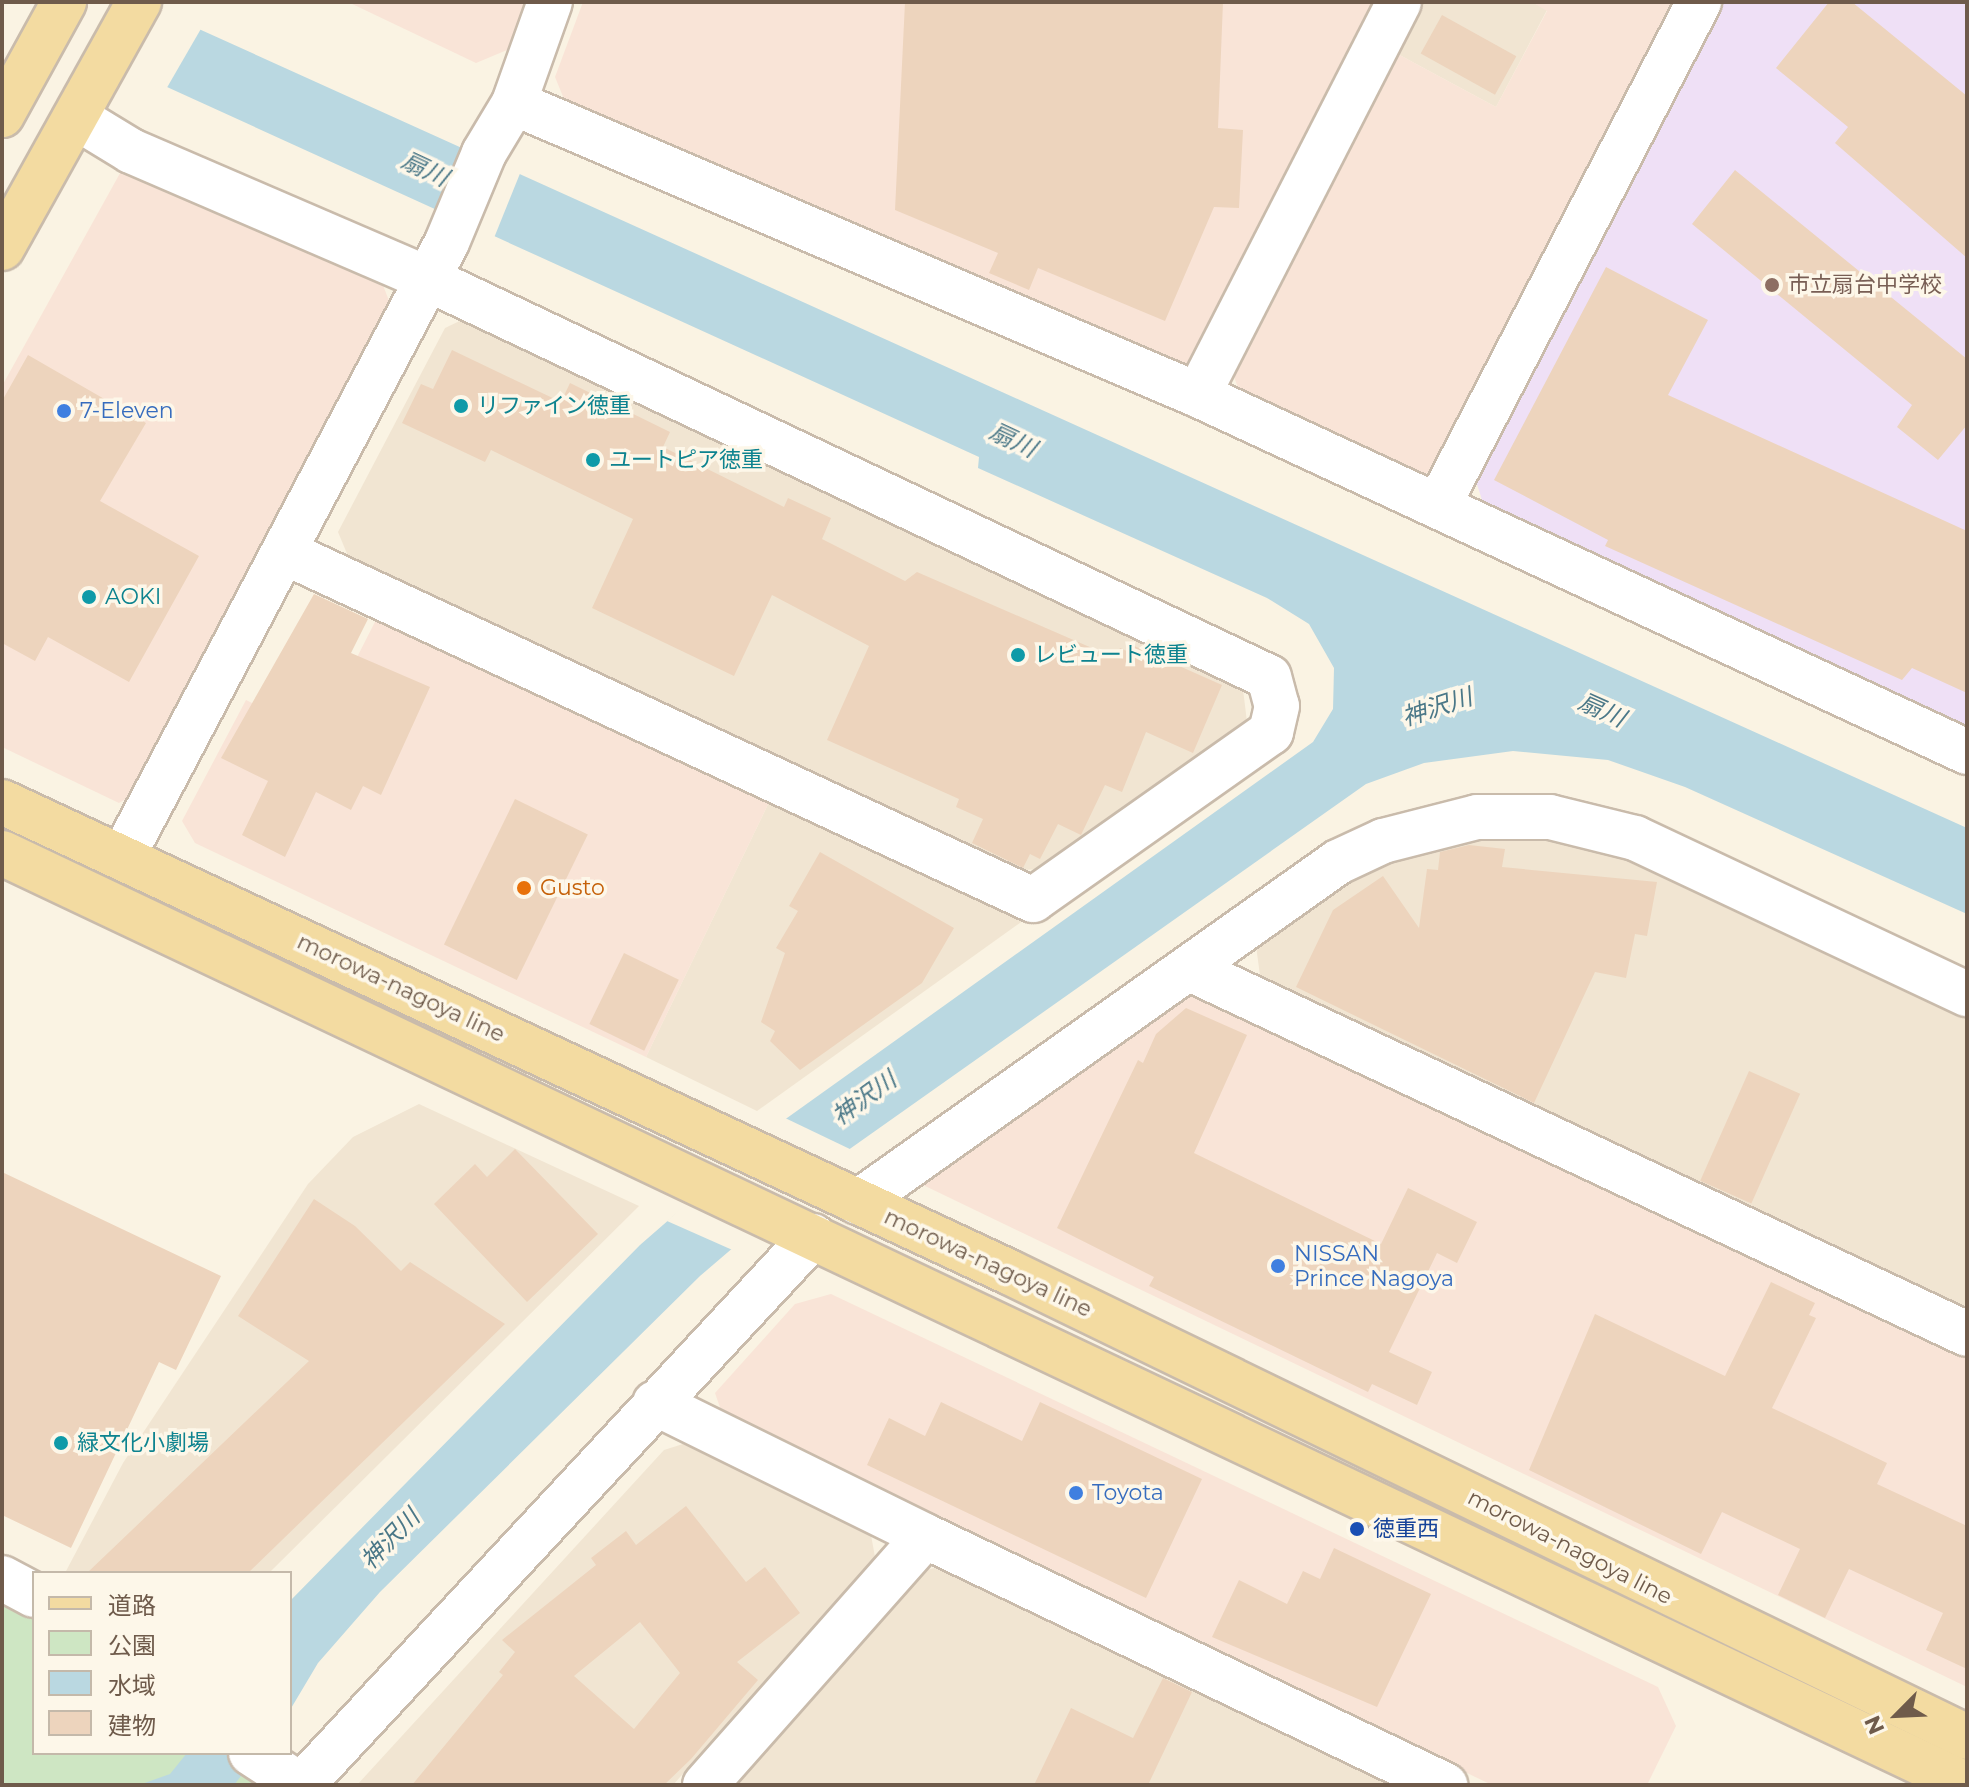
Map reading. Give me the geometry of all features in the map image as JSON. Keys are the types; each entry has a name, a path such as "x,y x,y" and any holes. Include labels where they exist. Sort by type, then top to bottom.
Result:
{"main road":[{"path":"9,96 64,2"},
{"path":"2,248 139,2"},
{"name":"morowa-nagoya line","path":"2,802 840,1194 1967,1737"},
{"name":"morowa-nagoya line","path":"2,853 1967,1785"}],"street":[{"path":"122,858 428,279 484,153 514,103 550,2"},
{"path":"1198,395 1399,2"},
{"path":"1438,506 1699,2"},
{"path":"514,103 1198,395 1967,752"},
{"path":"81,111 131,151 428,279 1269,677 1277,706 1271,732 1033,900 284,552"},
{"path":"840,1194 1190,969 1338,862 1383,841 1477,817 1550,817 1635,838 1967,994"},
{"path":"1190,969 1967,1334"},
{"path":"254,1756 301,1785 655,1403 805,1234"},
{"path":"655,1403 1445,1785"},
{"path":"705,1785 925,1536"},
{"path":"2,1578 32,1594"}],"shaded area":[{"path":"348,2 529,2 512,48 476,63"},
{"path":"583,2 1379,2 1202,358 1175,368 564,99 555,77"},
{"path":"1421,2 1532,2 1547,10 1496,107 1394,52"},
{"path":"1532,2 1680,2 1441,467 1413,479 1244,404 1233,374 1394,52 1496,107 1547,11"},
{"name":"市立扇台中学校","path":"1721,2 1967,2 1967,726 1482,500 1476,481"},
{"path":"124,166 381,280 391,306 132,795 119,803 2,747 2,386"},
{"path":"466,318 1242,681 1247,722 1039,869 1023,870 348,556 338,532 445,328"},
{"path":"380,612 773,794 646,1057 195,843 182,821 246,700 317,736"},
{"path":"773,794 1031,915 757,1111 646,1057"},
{"path":"1534,831 1604,845 1967,1008 1967,1314 1261,983 1255,938 1339,880 1439,841"},
{"path":"1192,995 1967,1355 1967,1687 921,1184"},
{"path":"419,1104 639,1206 271,1571 66,1571 123,1463 308,1184 353,1137"},
{"path":"831,1294 1658,1687 1676,1726 1647,1785 1492,1785 723,1416 715,1393 795,1304"},
{"path":"683,1444 871,1535 875,1557 673,1785 357,1785 664,1450"},
{"path":"943,1566 1403,1785 729,1785 917,1572"}],"green space":[{"path":"2,1599 32,1615 32,1755 236,1755 257,1767 253,1784 2,1785"}],"water":[{"path":"2,2 139,2 1967,828 1967,914 1685,787 1608,760 1513,751 1424,763 1366,784 844,1153 700,1276 380,1592 318,1663 292,1707 292,1599 640,1245 780,1123 1313,742 1333,709 1334,668 1309,624 1267,598 978,468 979,457 167,87"},
{"path":"185,1755 257,1755 234,1785 139,1785 170,1774"}],"pier":[{"path":"2,2 148,2 202,27 165,91 2,17"},
{"path":"462,149 520,173 493,240 435,217"},
{"path":"783,1117 854,1151 737,1252 667,1221"}],"building":[{"path":"905,2 1223,2 1218,128 1243,130 1239,208 1214,207 1165,321 1038,268 1029,290 989,273 998,253 895,210"},
{"path":"1829,2 1852,2 1967,96 1967,258 1835,143 1848,127 1776,68"},
{"path":"1442,15 1516,56 1495,95 1421,53"},
{"path":"1735,170 1967,359 1967,425 1938,460 1897,427 1912,405 1692,224"},
{"path":"1606,267 1708,320 1668,395 1967,531 1967,693 1912,668 1902,680 1605,546 1608,540 1494,480"},
{"path":"452,350 561,402 570,383 670,432 663,447 784,507 788,498 831,518 822,539 905,581 917,572 1108,655 1116,657 1120,648 1129,652 1132,645 1222,685 1193,753 1146,732 1122,792 1105,785 1081,835 1058,824 1040,859 1030,854 1023,868 972,843 983,819 956,807 959,799 827,740 869,646 772,595 734,676 592,608 633,519 491,450 485,462 402,423 421,384 433,389"},
{"name":"AOKI","path":"28,355 146,423 100,501 199,556 129,682 48,637 35,661 2,643 2,401"},
{"path":"314,594 368,619 351,653 430,687 381,795 363,786 351,810 316,792 285,857 242,835 268,781 221,758"},
{"path":"515,799 588,835 517,980 444,945"},
{"path":"1469,845 1505,849 1502,867 1657,882 1647,936 1635,934 1626,978 1595,972 1534,1103 1296,987 1333,910 1383,876 1419,928 1427,869 1438,870 1440,852"},
{"path":"820,852 954,928 922,983 800,1070 770,1041 775,1031 761,1022 785,953 776,948 798,911 789,906"},
{"path":"624,953 679,980 644,1051 589,1024"},
{"path":"1186,1008 1247,1035 1194,1153 1381,1244 1408,1188 1477,1222 1457,1263 1437,1253 1389,1352 1432,1372 1417,1405 1372,1384 1368,1392 1149,1286 1154,1277 1057,1228 1138,1060 1143,1063 1156,1034"},
{"path":"1749,1071 1800,1094 1751,1203 1700,1181"},
{"path":"515,1149 598,1234 527,1302 434,1204 475,1164 487,1177"},
{"name":"緑文化小劇場","path":"2,1172 221,1276 176,1370 159,1362 71,1548 2,1515"},
{"path":"314,1199 355,1226 401,1271 410,1262 505,1324 250,1571 89,1571 309,1361 238,1316"},
{"path":"1771,1282 1815,1303 1809,1315 1816,1318 1772,1408 1887,1463 1877,1484 1967,1526 1967,1669 1926,1650 1943,1613 1849,1569 1825,1618 1778,1595 1800,1549 1722,1512 1701,1554 1529,1470 1595,1314 1725,1376"},
{"path":"941,1402 1022,1441 1040,1402 1202,1479 1146,1598 867,1465 889,1418 925,1436"},
{"path":"686,1506 746,1582 765,1567 800,1613 737,1662 758,1680 691,1759 664,1785 412,1785 503,1675 499,1672 515,1652 502,1640 596,1565 591,1558 626,1531 636,1545","holes":["640,1622 680,1673 634,1729 574,1676"]},
{"path":"1334,1548 1431,1594 1377,1707 1212,1637 1239,1580 1287,1604 1303,1571 1320,1579"},
{"path":"1163,1678 1192,1692 1148,1785 1034,1785 1071,1708 1133,1738"}],"place":[{"name":"市立扇台中学校","path":"1772,285"},
{"name":"リファイン徳重","path":"461,406"},
{"name":"7-Eleven","path":"64,411"},
{"name":"ユートピア徳重","path":"593,460"},
{"name":"AOKI","path":"89,597"},
{"name":"レビュート徳重","path":"1018,655"},
{"name":"Gusto","path":"524,888"},
{"name":"NISSAN Prince Nagoya","path":"1278,1266"},
{"name":"緑文化小劇場","path":"61,1443"},
{"name":"Toyota","path":"1076,1493"},
{"name":"徳重西","path":"1357,1529"}],"water label":[{"name":"扇川","path":"425,169"},
{"name":"扇川","path":"1013,440"},
{"name":"神沢川","path":"1437,707"},
{"name":"扇川","path":"1602,710"},
{"name":"神沢川","path":"864,1098"},
{"name":"神沢川","path":"390,1539"}]}
